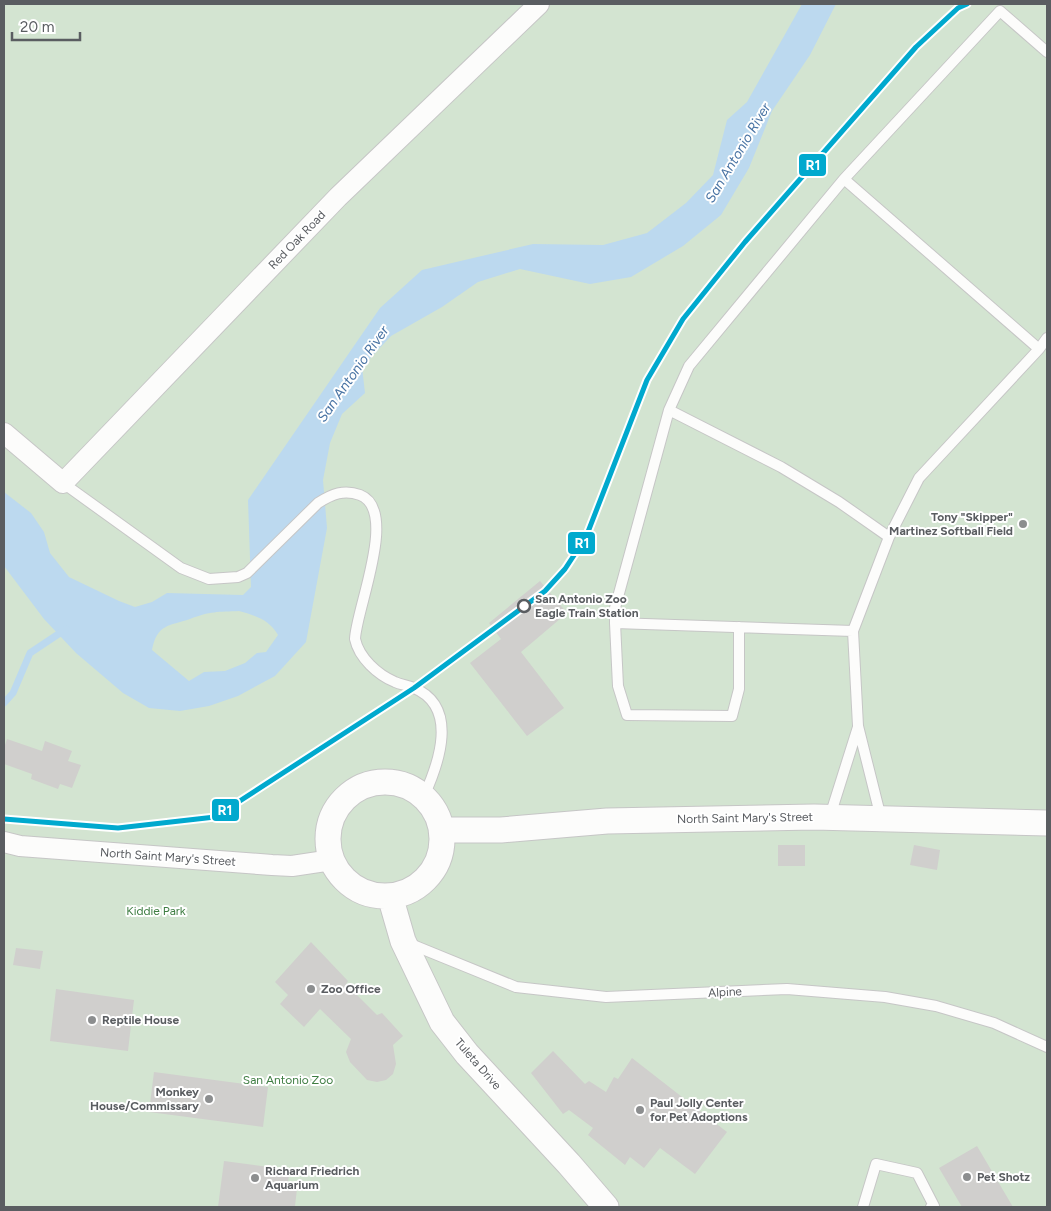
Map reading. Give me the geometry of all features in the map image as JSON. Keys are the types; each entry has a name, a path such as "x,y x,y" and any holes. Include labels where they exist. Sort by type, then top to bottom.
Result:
{"street":[{"name":"Red Oak Road","path":"63,483 338,197 539,4"},
{"path":"4,433 63,483"},
{"path":"390,781 404,784 424,796 438,814 443,830 442,849 436,867 424,882 408,892 390,896 370,894 351,885 341,875 332,860 328,836 330,821 337,807 347,796 360,787 374,782 390,781"},
{"name":"North Saint Mary's Street","path":"443,830 500,830 607,821 830,817 1047,823"},
{"name":"North Saint Mary's Street","path":"4,842 20,846 272,865 292,866 332,860"},
{"name":"Tuleta Drive","path":"390,896 403,941 442,1022 467,1054 569,1164 606,1207"}],"lane":[{"path":"739,627 739,689 732,716 627,715 618,686 615,608 668,410 689,366 844,179 1000,10 1047,52"},
{"path":"844,179 1038,349"},
{"path":"881,819 858,726 852,630 889,537 919,478 1047,338"},
{"path":"668,410 781,467 839,502 889,537"},
{"path":"63,483 173,563 191,573 209,578 238,577 247,573 318,503 326,498 346,492 364,497 372,506 376,516 377,542 355,639 357,647 376,671 423,694 434,702 440,714 442,729 439,756 435,771 424,796"},
{"path":"615,623 852,630"},
{"path":"830,817 858,726"},
{"name":"Alpine","path":"403,941 516,987 606,997 787,989 885,997 936,1006 994,1023 1047,1047"},
{"path":"863,1207 876,1164 917,1174 934,1206 931,1207"}],"green space":[{"path":"4,4 1047,4 1047,1207 4,1207"}],"water":[{"name":"San Antonio River","path":"802,4 836,4 810,55 772,111 749,168 721,215 683,246 631,277 590,284 520,269 478,282 442,307 391,336 362,367 365,393 342,414 330,443 323,480 327,528 306,642 275,676 238,696 209,706 180,711 149,708 123,693 76,653 44,619 4,566 4,492 31,513 44,532 50,553 69,577 119,601 135,607 152,602 167,593 243,595 251,587 248,500 380,308 422,270 533,244 603,245 647,233 686,203 713,175 727,120 747,102","holes":["239,611 266,622 278,635 266,652 257,653 245,663 225,671 204,672 189,681 152,650 157,635 165,627 209,613"]}],"building":[{"path":"540,581 567,613 521,652 564,708 527,736 470,663 501,639 489,623"},
{"path":"7,739 42,751 45,741 72,751 68,761 81,765 72,788 60,784 58,789 31,779 32,774 4,764 4,748"},
{"path":"778,845 805,845 805,866 778,866"},
{"path":"914,845 940,850 937,870 910,865"},
{"path":"311,942 348,981 346,984 377,1015 382,1013 403,1036 393,1045 396,1064 393,1074 386,1080 377,1082 367,1080 350,1062 346,1052 351,1039 320,1009 304,1027 280,1004 288,995 275,982"},
{"path":"16,948 43,951 40,969 13,965"},
{"name":"Reptile House","path":"56,989 134,1000 128,1051 50,1041"},
{"name":"Paul Jolly Center for Pet Adoptions","path":"553,1051 585,1084 589,1081 606,1092 614,1077 618,1079 632,1058 727,1132 695,1174 660,1148 644,1168 630,1157 625,1165 588,1135 593,1128 569,1110 563,1114 531,1073"},
{"name":"Monkey House/Commissary","path":"154,1072 268,1087 263,1127 149,1112"},
{"name":"Pet Shotz","path":"977,1146 1013,1207 962,1207 939,1168"},
{"name":"Richard Friedrich Aquarium","path":"224,1161 290,1170 287,1187 297,1189 295,1206 218,1207"}],"waterway":[{"path":"4,703 13,693 30,653 66,629"}],"transit line":[{"name":"R1","path":"4,819 118,828 215,817 414,688 545,591 565,569 586,537 647,380 683,319 745,242 916,47 958,8 967,4"}],"place":[{"name":"Tony \"Skipper\" Martinez Softball Field","path":"1023,524"},
{"name":"San Antonio Zoo Eagle Train Station","path":"524,606"},
{"name":"Zoo Office","path":"311,989"},
{"name":"Reptile House","path":"92,1020"},
{"name":"Monkey House/Commissary","path":"209,1099"},
{"name":"Paul Jolly Center for Pet Adoptions","path":"640,1110"},
{"name":"Pet Shotz","path":"967,1177"},
{"name":"Richard Friedrich Aquarium","path":"255,1178"}],"park label":[{"name":"Kiddie Park","path":"156,911"},
{"name":"San Antonio Zoo","path":"288,1080"}]}
